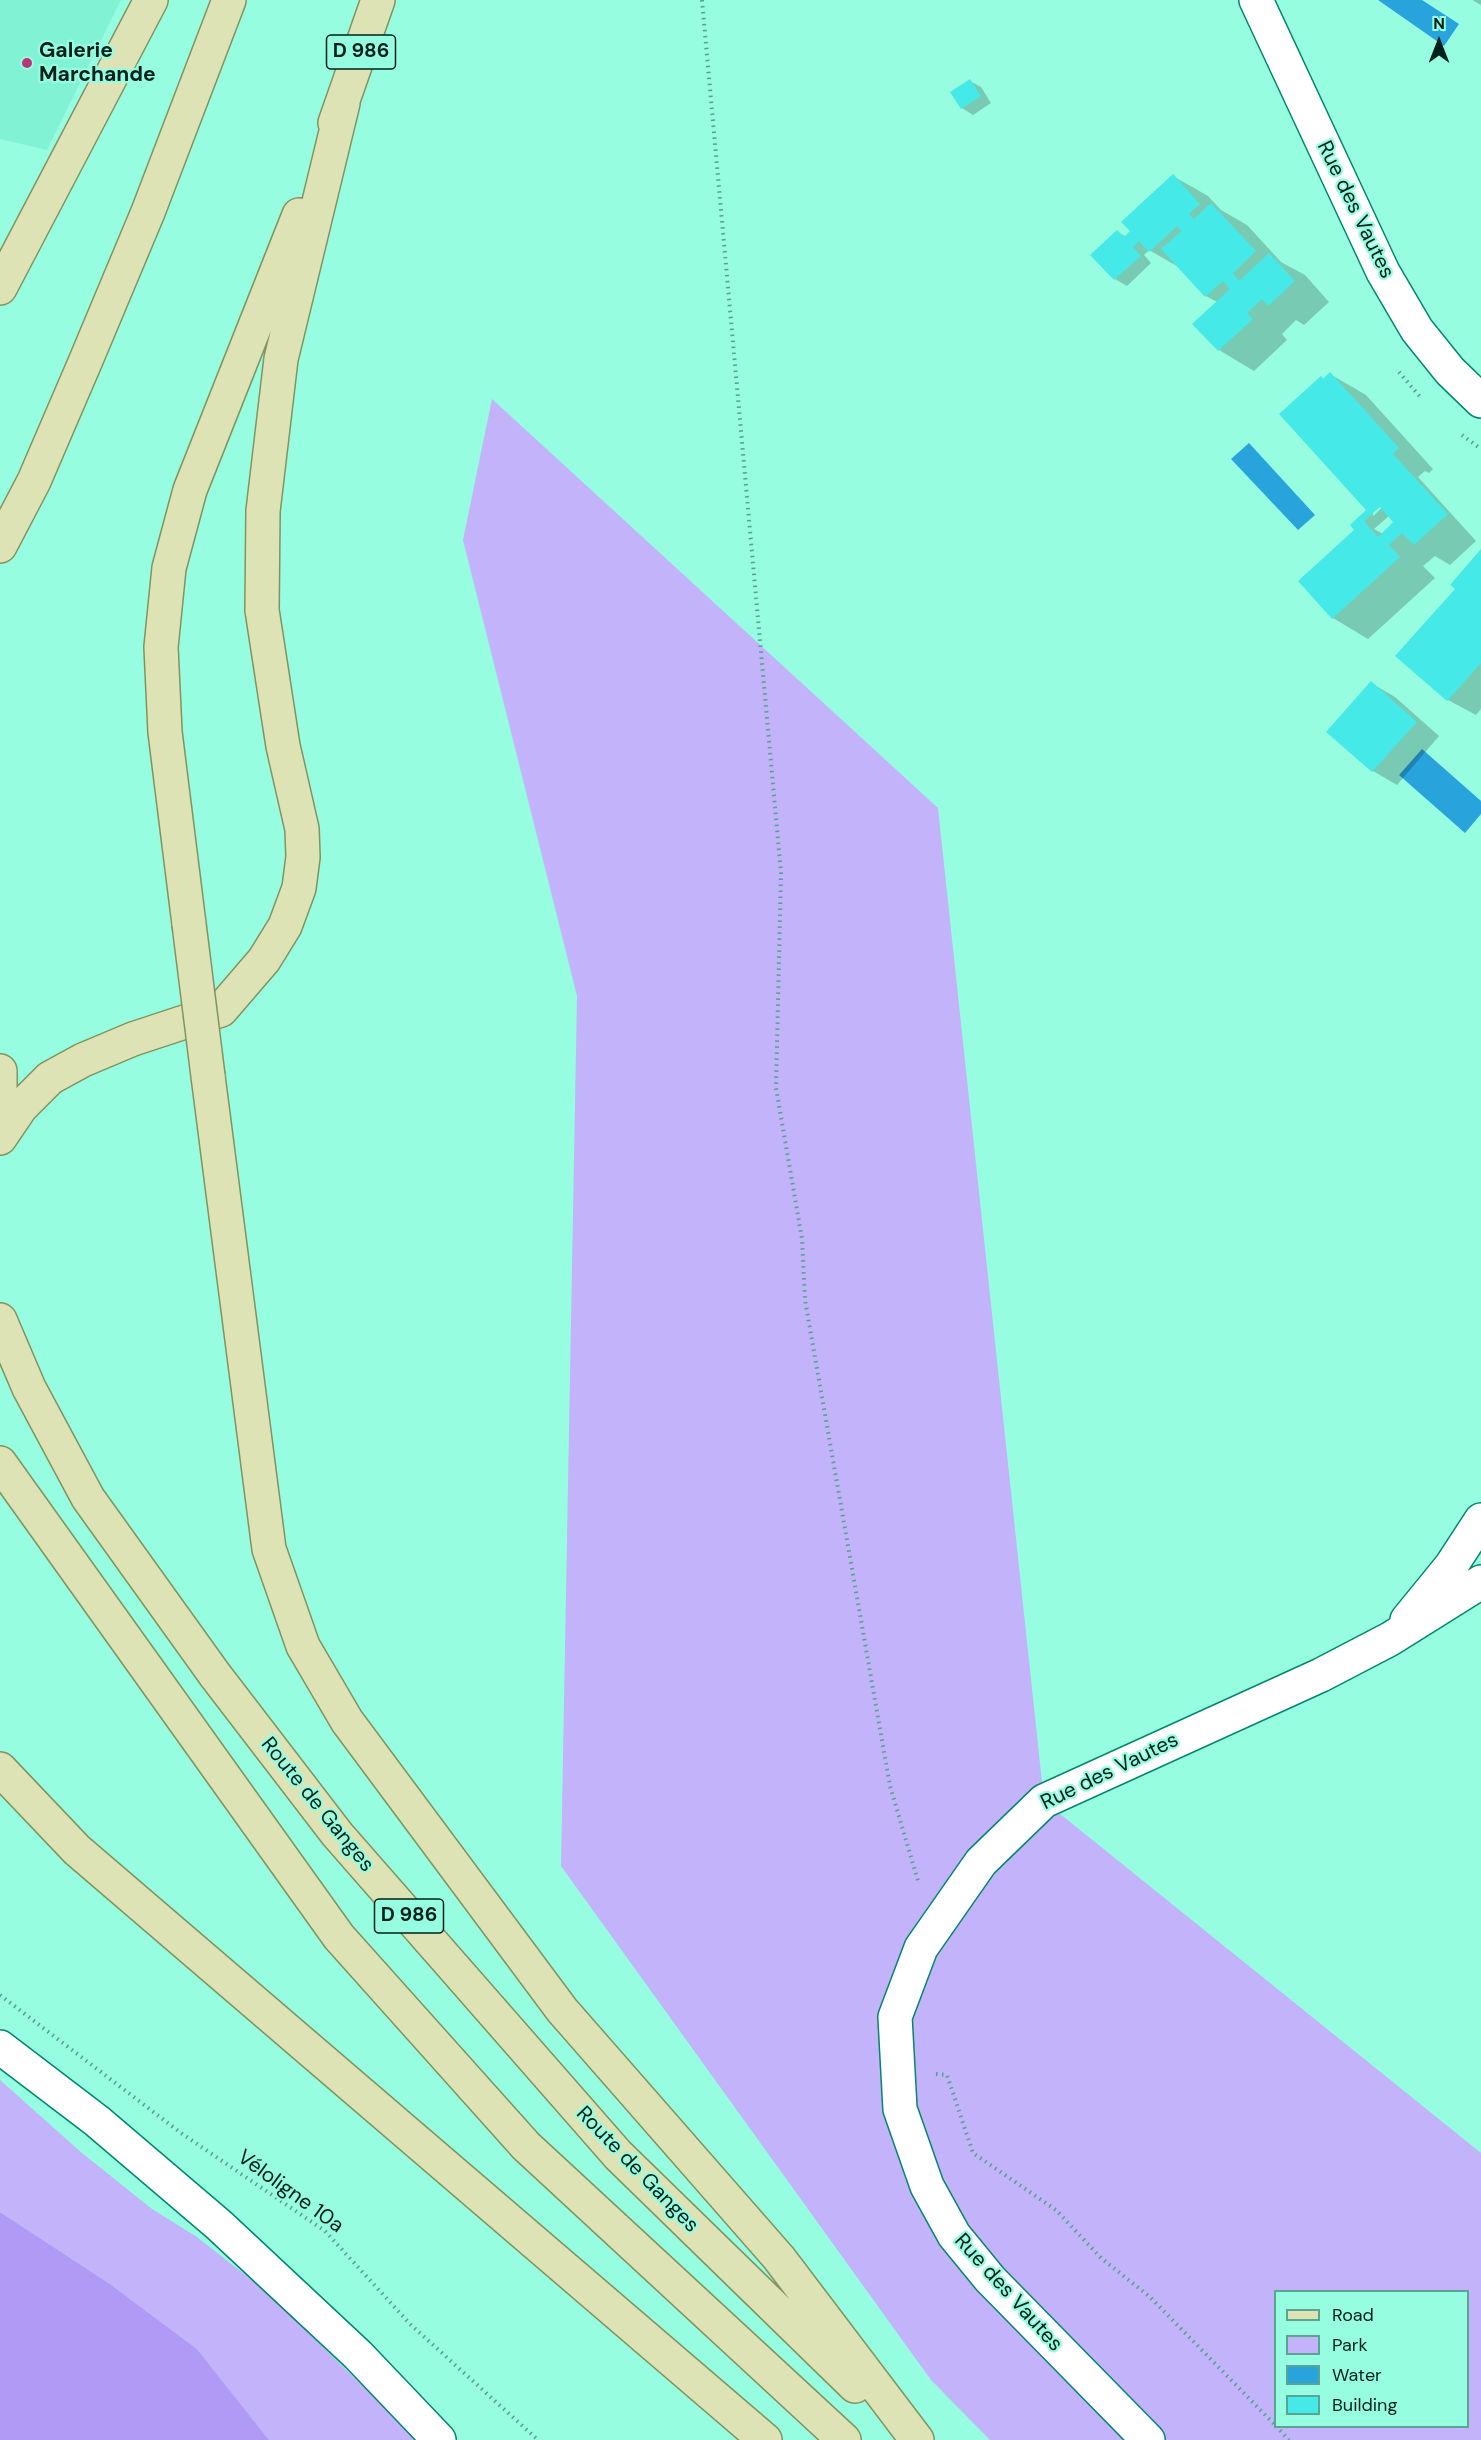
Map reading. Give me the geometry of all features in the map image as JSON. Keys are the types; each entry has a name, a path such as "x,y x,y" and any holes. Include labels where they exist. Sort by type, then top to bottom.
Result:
{"main road":[{"path":"0,288 151,0"},
{"path":"0,546 34,481 86,360 148,212 229,0"},
{"name":"D 986","path":"343,103 378,0"},
{"path":"343,103 190,490 169,568 162,647 165,732 269,1549 303,1646 347,1721 562,2010 779,2258 917,2440"},
{"path":"0,1138 21,1107 50,1077 82,1060 134,1039 221,1010 285,926 299,888 303,857 302,829 283,746 262,610 263,511 281,359 343,103"},
{"path":"0,1071 0,1095"},
{"name":"Route de Ganges","path":"0,1320 29,1388 88,1498 215,1675 337,1834 618,2156 910,2440"},
{"name":"D 986","path":"0,1463 339,1937 526,2146 844,2440"},
{"path":"0,1769 77,1850 765,2440"}],"street":[{"name":"Rue des Vautes","path":"1256,0 1383,272 1417,330 1450,371 1481,402"},
{"name":"Rue des Vautes","path":"1390,1639 1451,1566 1481,1520"},
{"name":"Rue des Vautes","path":"1148,2440 990,2279 954,2235 927,2186 900,2109 895,2016 921,1948 981,1862 1044,1801 1321,1675 1390,1639 1481,1582"},
{"path":"0,2047 97,2121 219,2225 358,2355 440,2440"}],"path":[{"path":"702,0 781,873 776,1088 802,1239 804,1300 890,1786 933,1931"},
{"name":"Véloligne 10a","path":"0,1995 180,2133 325,2231 410,2324 538,2440"},
{"path":"898,2070 947,2075 973,2153 1056,2210 1101,2258 1150,2297 1274,2424"},
{"path":"1278,2428 1289,2440"}],"shaded area":[{"path":"0,0 121,0 47,150 0,139"},
{"path":"0,2212 110,2284 197,2349 269,2440 0,2440"}],"green space":[{"path":"492,399 938,808 1044,1801 1481,2153 1481,2440 990,2440 931,2380 561,1866 577,996 463,540"},
{"path":"0,2080 82,2153 152,2209 197,2237 262,2288 418,2440 269,2440 197,2349 110,2284 0,2212"}],"water":[{"path":"1378,0 1422,0 1459,24 1444,46"},
{"path":"1249,443 1315,515 1298,530 1231,459"},
{"path":"1422,749 1481,801 1481,814 1465,833 1399,775"}],"building":[{"path":"970,79 981,96 961,109 950,92"},
{"path":"1173,174 1200,204 1189,214 1194,219 1211,203 1256,251 1233,273 1239,281 1269,253 1295,281 1268,306 1262,299 1247,313 1253,319 1218,351 1192,324 1230,289 1223,281 1205,297 1161,249 1182,231 1177,226 1149,252 1139,241 1133,247 1141,256 1114,280 1090,255 1117,230 1124,237 1130,231 1121,222"},
{"path":"1330,372 1399,448 1393,454 1448,514 1414,545 1402,533 1389,545 1400,557 1332,619 1298,581 1354,530 1350,525 1366,510 1279,414 1321,376 1323,379","holes":["1380,507 1393,522 1378,537 1364,521"]},
{"path":"1481,549 1481,663 1447,701 1395,656 1455,589 1450,585"},
{"path":"1371,681 1417,722 1372,772 1326,732"}],"place":[{"name":"Galerie Marchande","path":"27,63"}]}
